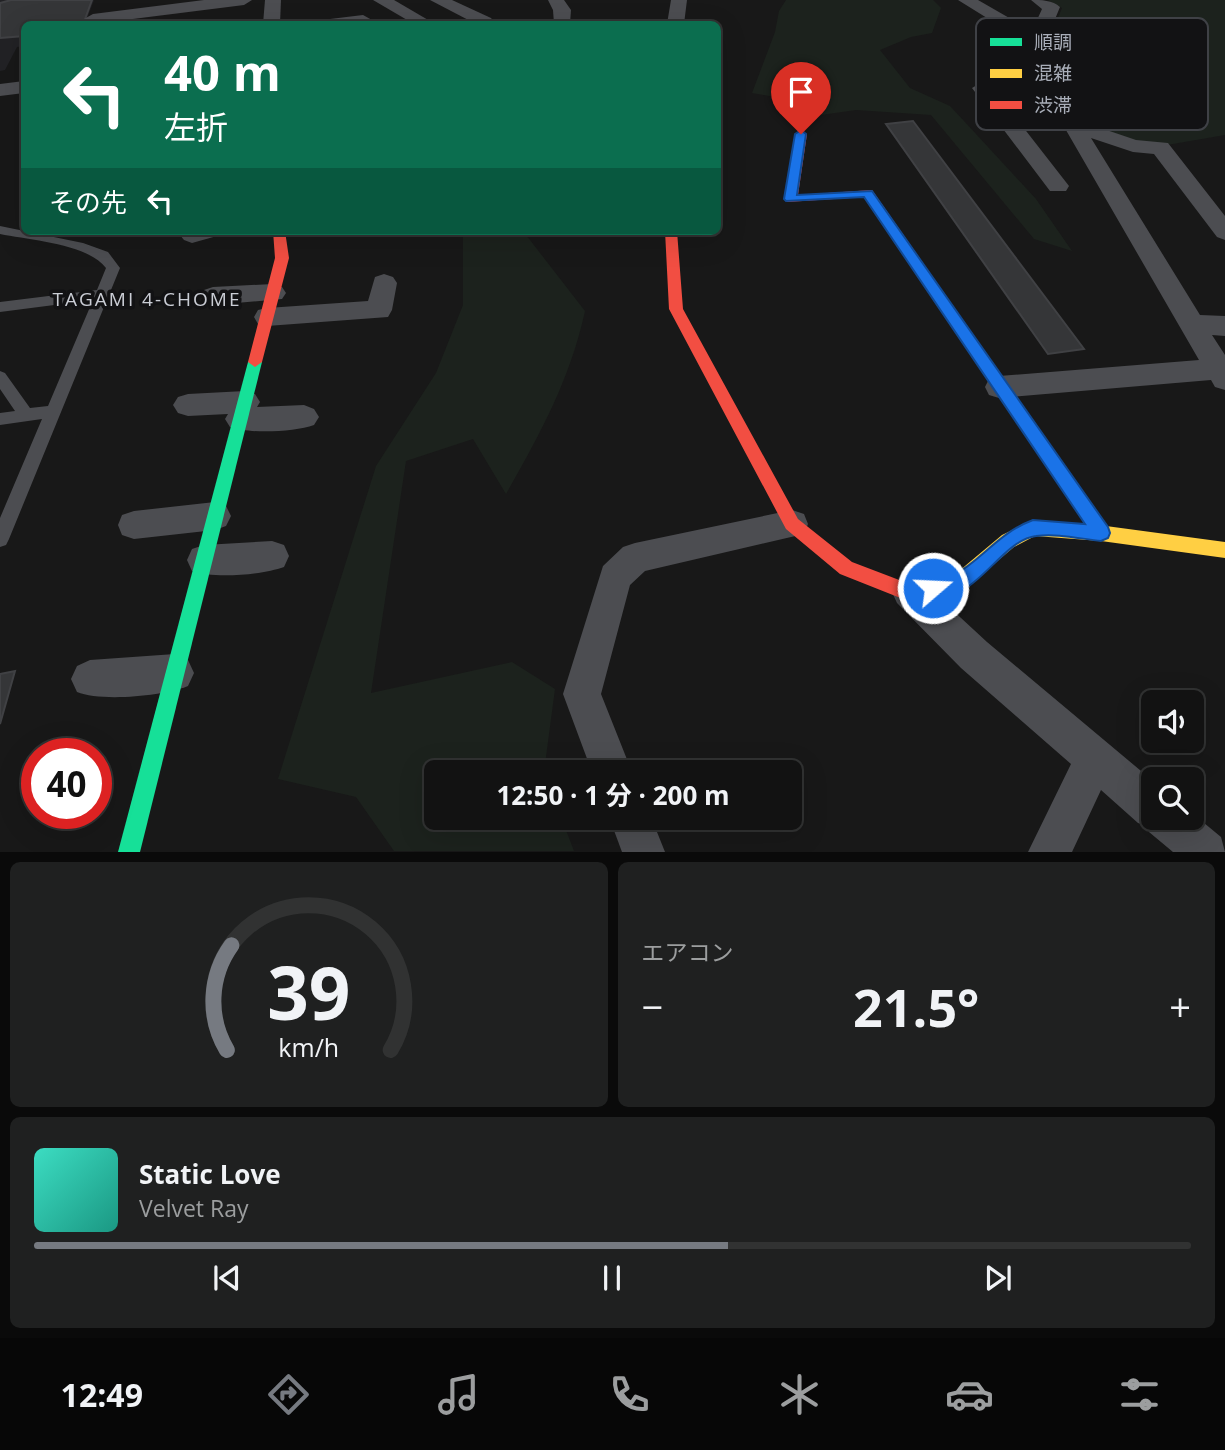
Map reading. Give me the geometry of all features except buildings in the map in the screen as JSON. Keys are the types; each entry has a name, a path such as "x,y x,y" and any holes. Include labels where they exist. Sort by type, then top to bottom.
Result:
{"street":[{"path":"93,19 244,0"},
{"path":"272,21 274,0"},
{"path":"381,0 420,21"},
{"path":"438,0 483,21"},
{"path":"556,0 562,10 562,21"},
{"path":"676,21 679,0"},
{"path":"966,0 997,18"},
{"path":"1039,0 1051,7 1046,18"},
{"path":"355,21 363,20"},
{"path":"0,90 21,87"},
{"path":"1015,130 1058,186"},
{"path":"999,387 1222,374 1075,130"},
{"path":"1087,130 1133,146 1160,148 1225,232"},
{"path":"801,134 790,199 867,193 1101,533"},
{"path":"129,852 282,258 279,235"},
{"path":"671,235 676,309 792,524 846,568 909,593 974,655 1141,798"},
{"path":"213,296 270,305 379,310 384,283"},
{"path":"1193,324 1225,326"},
{"path":"188,405 304,417"},
{"path":"134,525 215,516"},
{"path":"607,760 582,694 615,577 635,558 792,524"},
{"path":"909,593 957,584 1008,541 1033,528 1101,533 1225,550"},
{"path":"204,561 272,555"},
{"path":"90,678 175,673"},
{"path":"1049,852 1095,760"},
{"path":"635,830 644,852"},
{"path":"1180,830 1206,852"}],"lane":[{"path":"0,230 21,234"},
{"path":"0,539 4,519 54,411 113,268 103,255 78,246 24,235"},
{"path":"0,307 103,294"},
{"path":"0,377 26,415"},
{"path":"0,419 54,411"}],"shaded area":[{"path":"0,0 94,0 86,21 21,21 21,46 17,47 5,70 0,71"},
{"path":"786,0 933,0 941,8 932,33 911,37 880,50 910,88 950,106 1036,199 1072,251 1034,239 931,115 856,110 821,115 802,110 787,99 752,93 775,32 779,11"},
{"path":"1048,0 1225,0 1225,135 1167,145 1142,145 1102,130 1208,130 1208,18 1058,18 1062,8"},
{"path":"462,235 526,235 585,311 562,383 542,428 506,494 473,439 406,461 371,693 512,662 555,689 546,760 424,760 424,830 566,830 574,851 394,851 356,797 278,779 376,466 436,373 463,305"}],"traffic: fast":[{"path":"129,852 255,362"}],"traffic: slow":[{"path":"966,336 1101,533"},
{"path":"908,592 957,584 1008,541 1033,528 1101,533 1225,550"}],"traffic: jam":[{"path":"801,134 791,199 868,193 966,336"},
{"path":"255,362 282,258 279,235"},
{"path":"671,235 676,309 792,524 846,568 908,592"}],"district":[{"name":"TAGAMI 4-CHOME","path":"147,299"}],"route":[{"path":"801,134 790,199 867,193 1101,533 1033,528 1008,541 957,584 933,588"}]}
